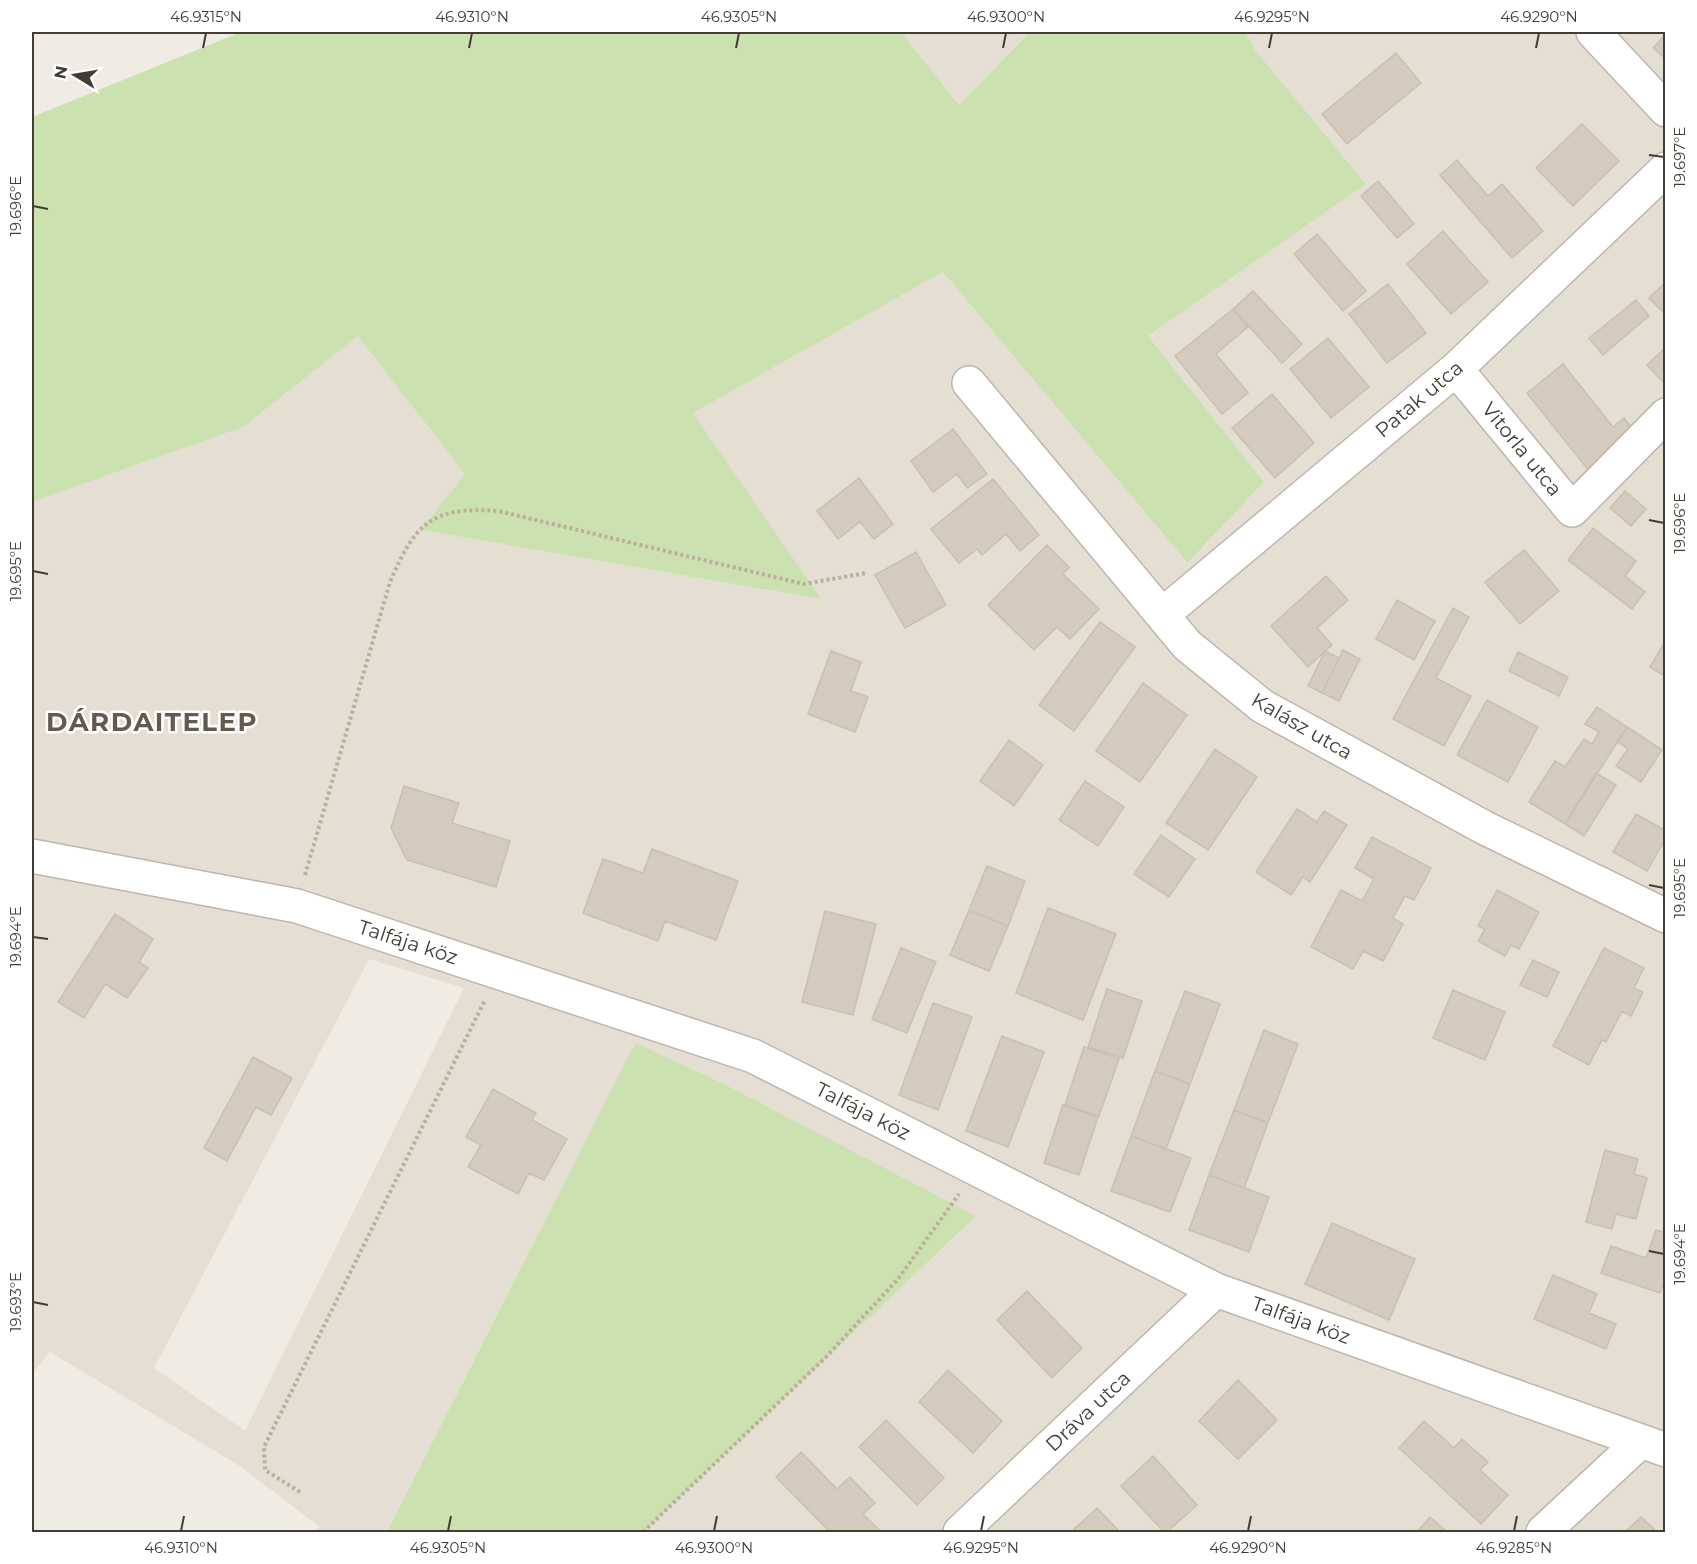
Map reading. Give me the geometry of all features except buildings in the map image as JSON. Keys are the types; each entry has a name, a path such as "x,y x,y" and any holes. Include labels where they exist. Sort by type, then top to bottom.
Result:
{"street":[{"path":"1593,32 1665,110"},
{"name":"Patak utca","path":"1162,615 1455,369 1665,169"},
{"name":"Vitorla utca","path":"1455,369 1572,510 1665,415"},
{"name":"Kalász utca","path":"969,383 1187,645 1262,706 1485,828 1665,916"},
{"name":"Talfája köz","path":"32,856 297,906 753,1056 1216,1290 1653,1445"},
{"name":"Dráva utca","path":"960,1533 1216,1290"},
{"path":"1544,1533 1653,1445"}],"path":[{"path":"297,906 390,582 402,552 417,531 438,517 454,511 471,509 498,511 804,584 866,573"},
{"path":"300,1492 265,1470 264,1447 498,972"},
{"path":"643,1533 826,1358 890,1288 977,1169"}],"shaded area":[{"path":"901,32 1030,32 959,105"},
{"path":"1245,32 1665,32 1665,1532 644,1532 976,1216 635,1043 389,1528 393,1532 316,1532 319,1526 240,1466 50,1352 32,1374 32,502 243,427 358,335 465,474 422,530 820,599 693,413 943,272 1189,563 1264,482 1148,336 1366,184 1255,50","holes":["369,959 464,988 245,1431 154,1368"]}],"green space":[{"path":"241,32 901,32 959,105 1030,32 1245,32 1255,50 1366,184 1148,336 1264,482 1188,563 943,272 693,413 821,599 421,530 465,474 358,336 243,427 32,502 32,117"},
{"path":"635,1043 722,1083 976,1216 644,1532 393,1532 389,1528"}],"district":[{"name":"DÁRDAITELEP","path":"152,722"}]}
